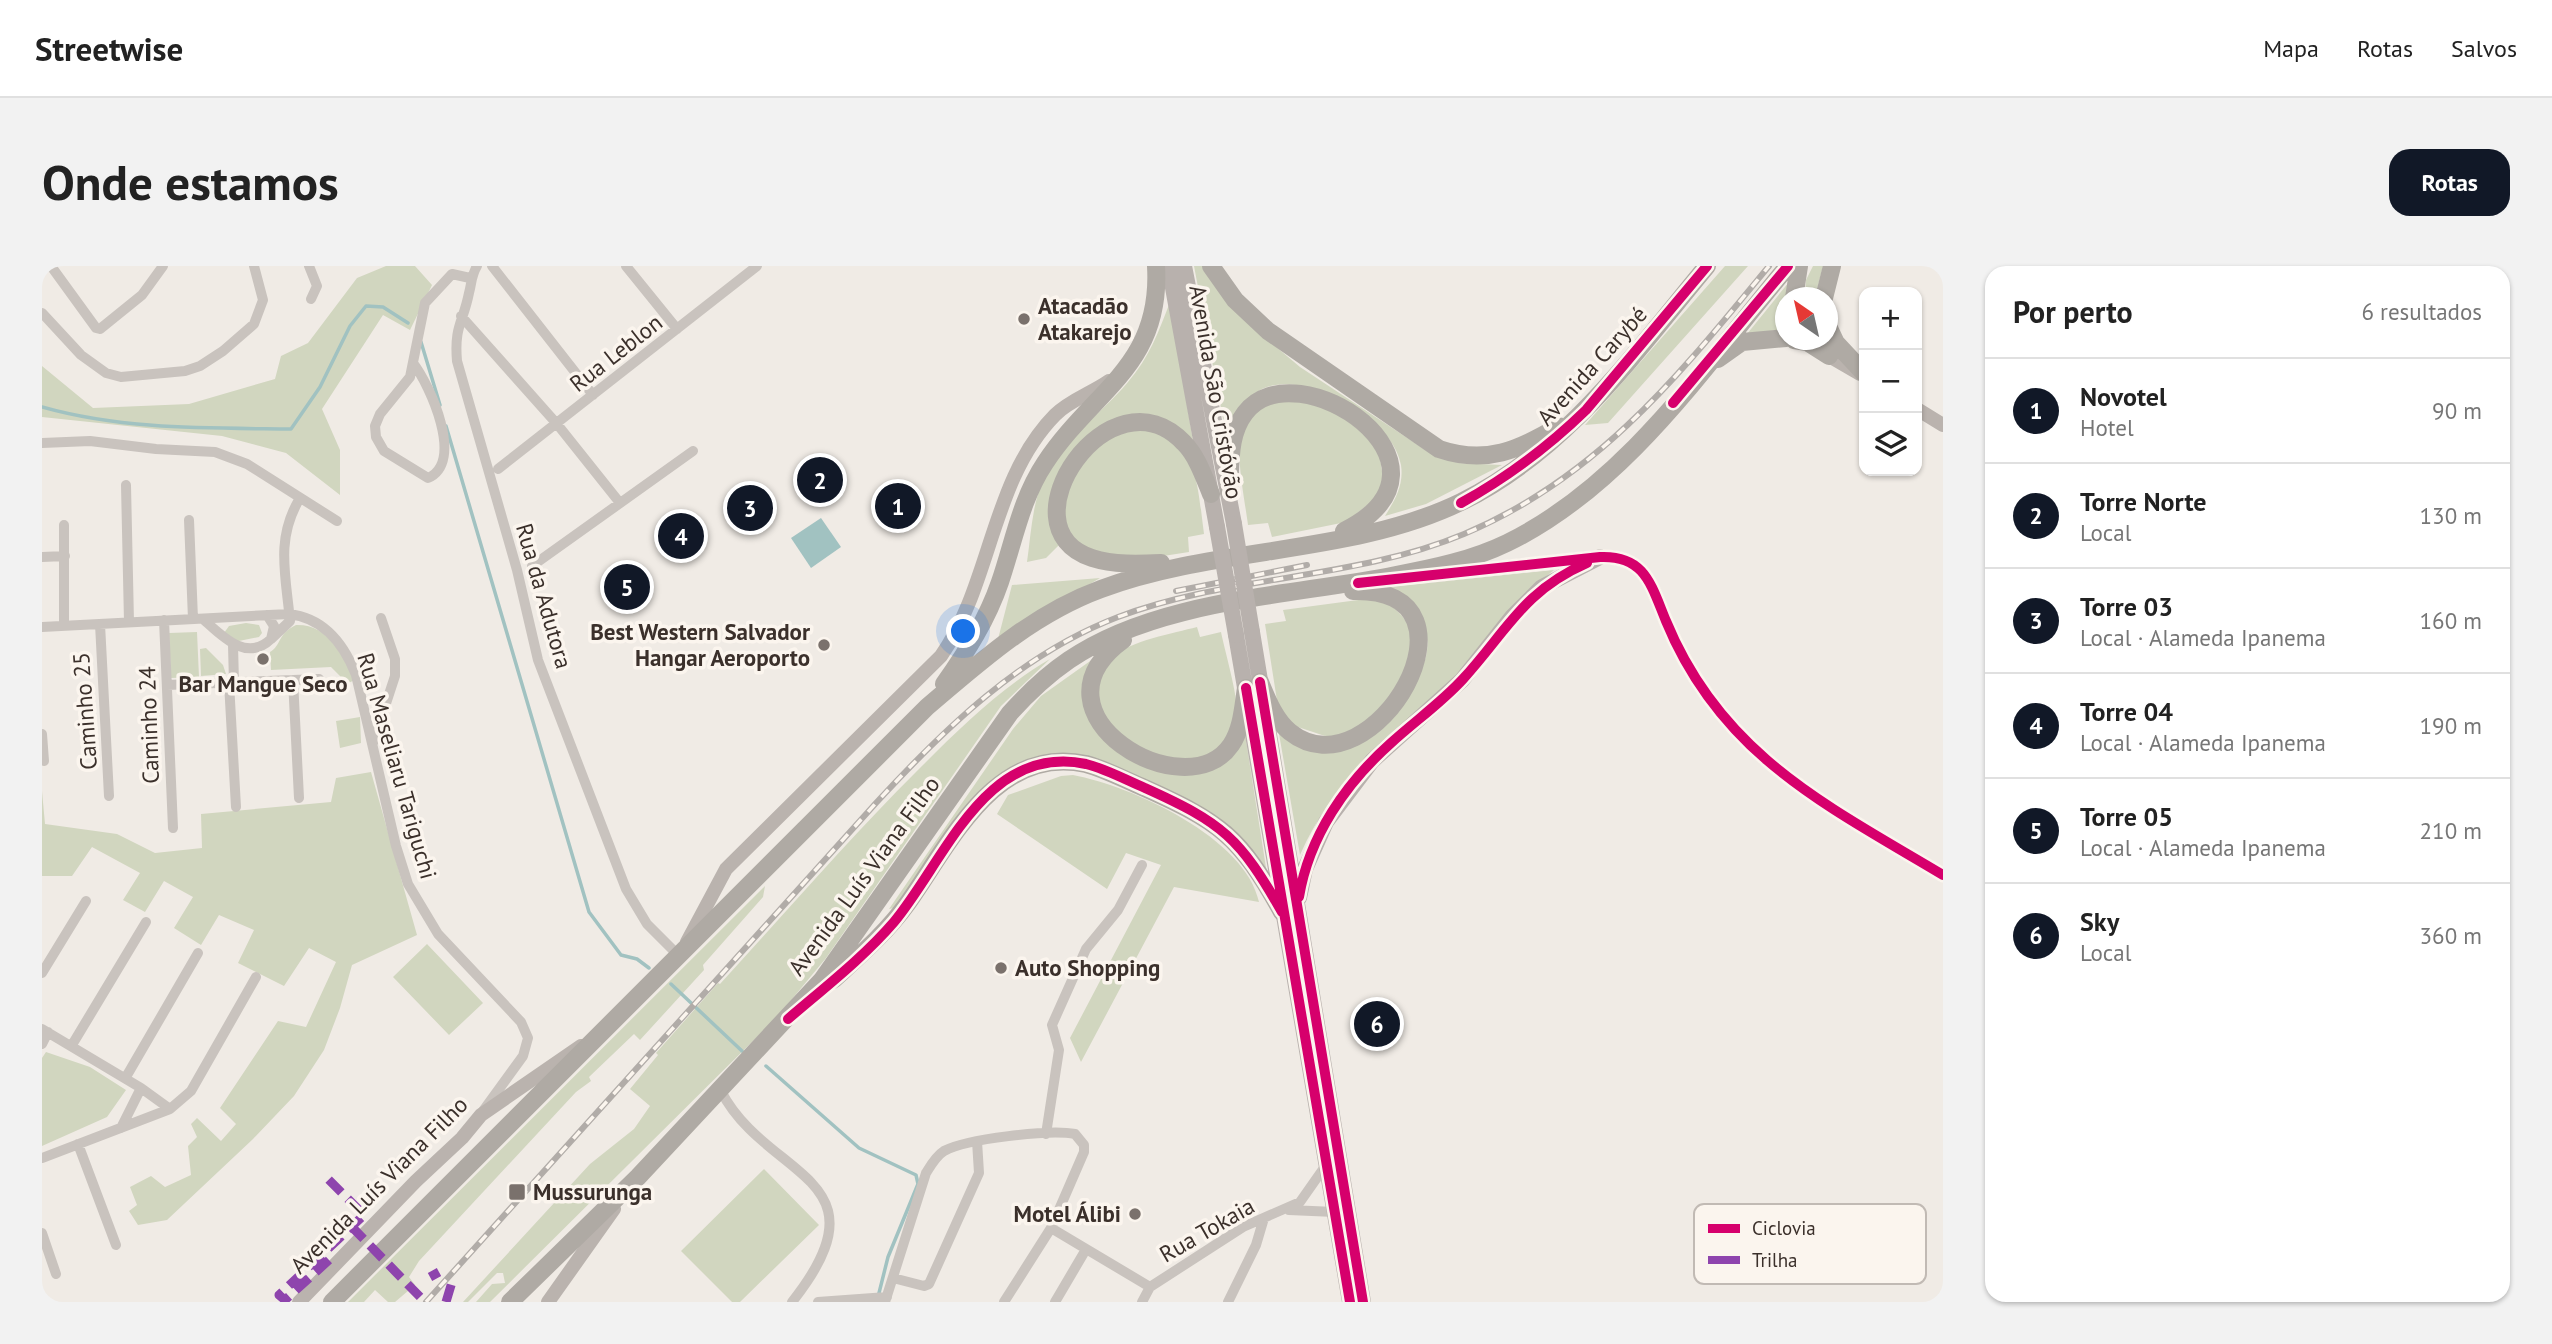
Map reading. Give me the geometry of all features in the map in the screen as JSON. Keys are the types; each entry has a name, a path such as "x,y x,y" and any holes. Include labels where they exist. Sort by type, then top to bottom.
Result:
{"highway":[{"path":"927,707 976,638 1000,582 1022,510 1037,477 1066,435 1127,368 1142,347 1153,319 1156,266"},
{"path":"1211,266 1235,300 1268,331 1439,449 1472,457 1511,452 1586,410"},
{"name":"Avenida Carybé","path":"1203,562 1398,526 1461,502 1524,465 1586,410 1707,266"},
{"path":"1253,685 1237,736 1220,758 1196,768 1182,768 1136,753 1119,742 1091,709 1088,681 1103,656 1143,626 1226,605 1358,583 1456,561 1530,531 1584,496 1608,475 1673,403 1788,266"},
{"path":"1796,287 1799,266"},
{"path":"1827,287 1832,266"},
{"path":"1673,403 1715,361 1742,342 1775,339"},
{"path":"1827,350 1835,353"},
{"path":"1830,350 1859,371"},
{"path":"1220,492 1238,425 1253,405 1263,398 1284,391 1310,394 1337,406 1365,426 1383,446 1389,457 1392,480 1389,493 1371,516 1326,540"},
{"path":"1203,562 1135,564 1091,558 1073,547 1065,536 1059,524 1056,503 1066,474 1090,443 1115,427 1141,423 1165,429 1184,443 1220,492"},
{"name":"Avenida Luís Viana Filho","path":"332,1302 927,707 1000,646 1050,612 1112,585 1203,562"},
{"path":"1253,685 1289,731 1314,743 1328,745 1355,737 1374,723 1394,704 1412,675 1420,637 1405,606 1374,592 1300,592"},
{"name":"Avenida Luís Viana Filho","path":"510,1302 638,1177 788,1019 839,958 1010,713 1070,659 1143,626"},
{"path":"788,1019 894,921 982,799 1004,780 1037,766 1054,763 1086,764 1201,815 1232,837 1290,911"}],"main road":[{"name":"Avenida São Cristóvão","path":"1169,266 1220,492 1234,524 1244,634"},
{"name":"Avenida São Cristóvão","path":"1184,266 1220,492 1217,527 1244,634"},
{"name":"Avenida Luís Viana Filho","path":"681,953 726,869 941,656 960,624 977,586 1020,466 1051,421 1064,408 1127,368"},
{"path":"1922,412 1943,425"},
{"path":"1358,583 1600,557 1626,560 1642,572 1697,680 1732,728 1754,751 1826,804 1943,875"},
{"path":"1363,1302 1290,911 1313,847 1340,800 1372,761 1462,680 1512,617 1542,587 1600,557"},
{"path":"1244,634 1350,1302"},
{"name":"Avenida Luís Viana Filho","path":"299,1302 415,1181 462,1138 481,1115 600,1034"},
{"name":"Avenida Luís Viana Filho","path":"548,1302 638,1177"}],"street":[{"path":"51,266 96,328 100,329 142,295 163,266"},
{"path":"42,313 81,355 106,373 121,377 185,371 200,366 223,351 254,324 263,300 254,266"},
{"path":"309,266 317,286 311,299"},
{"name":"Rua da Adutora","path":"477,266 470,278 470,291 456,327 456,345 463,388 517,570 538,660 626,889 647,924 681,953"},
{"path":"492,266 593,395"},
{"path":"626,266 677,329"},
{"name":"Rua Leblon","path":"498,469 757,266"},
{"path":"413,363 431,392 446,452 441,469 428,478 384,451 374,430 380,414 410,377 425,303 449,270 470,278"},
{"path":"461,316 557,424 620,503"},
{"path":"42,443 90,441 156,449 215,452 247,464 337,521"},
{"path":"532,566 693,451"},
{"path":"126,485 129,622"},
{"path":"189,520 198,619 233,645 257,646 271,639 287,625 289,614 284,534 288,518 300,498"},
{"path":"64,525 64,626"},
{"path":"42,557 65,556"},
{"path":"42,627 289,614"},
{"name":"Rua Maseliaru Tariguchi","path":"289,614 315,620 332,634 349,657 408,884 439,934 521,1022 528,1038 523,1056 496,1090 481,1115"},
{"path":"267,615 274,626 271,639"},
{"path":"373,744 395,676 395,659 381,618"},
{"name":"Caminho 24","path":"164,621 173,828"},
{"name":"Caminho 25","path":"100,624 109,796"},
{"path":"233,645 231,683 236,807"},
{"path":"167,685 319,679"},
{"path":"293,680 299,798"},
{"path":"42,734 44,761"},
{"path":"1046,1134 1059,1050 1052,1026 1086,949 1118,910 1142,865"},
{"path":"42,973 86,901"},
{"path":"72,1045 146,922"},
{"path":"125,1077 198,953"},
{"path":"42,1158 170,1109 191,1091 256,977"},
{"path":"42,1044 45,1031 125,1077 170,1109"},
{"path":"121,1128 141,1088"},
{"path":"721,1091 734,1113 816,1186 828,1206 828,1238 810,1280 792,1302"},
{"path":"818,1302 868,1297 884,1299 926,1172 945,1151 977,1141 1075,1134 1084,1145 1084,1152 1051,1228 1004,1302"},
{"path":"893,1278 924,1286 929,1284 979,1173 977,1141"},
{"path":"78,1144 117,1245"},
{"name":"Rua Tokaia","path":"1150,1287 1227,1237 1285,1210 1307,1194 1326,1164"},
{"name":"Rua Tokaia","path":"1285,1210 1335,1212"},
{"path":"1228,1302 1256,1245 1264,1218"},
{"path":"1051,1228 1085,1251 1150,1287 1142,1302"},
{"path":"42,1233 56,1274"},
{"path":"1055,1302 1085,1251"}],"green space":[{"path":"386,266 415,266 432,285 410,330 383,315 322,409 340,450 340,495 286,453 222,436 42,417 42,366 93,408 189,404 275,379 281,356 308,343 357,278"},
{"path":"1194,266 1204,266 1256,330 1300,367 1427,451 1459,463 1502,465 1426,504 1385,516 1400,486 1401,465 1395,448 1382,431 1365,415 1345,402 1323,392 1280,384 1262,389 1251,397 1225,429"},
{"path":"1725,266 1748,266 1608,423 1585,425"},
{"path":"1813,266 1823,266 1818,287 1806,287"},
{"path":"1775,299 1775,330 1747,334"},
{"path":"1170,302 1193,441 1170,424 1141,415 1127,416 1097,432 1070,459 1052,489 1050,508 1059,545 1046,558 1027,562 1034,508 1052,463 1072,438 1135,373 1153,344"},
{"path":"1279,396 1328,406 1378,445 1385,491 1346,522 1272,537 1268,523 1248,525 1239,448 1242,427 1253,412"},
{"path":"1138,428 1158,433 1173,441 1184,452 1191,465 1196,480 1204,534 1188,537 1189,552 1144,559 1107,556 1084,548 1068,534 1062,514 1072,475 1110,435"},
{"path":"1554,570 1530,592 1464,668 1352,775 1315,825 1300,855 1278,728 1310,749 1324,752 1338,750 1378,724 1405,695 1417,679 1424,663 1426,632 1419,616 1407,601 1388,587"},
{"path":"1100,578 998,639 1012,585"},
{"path":"1373,598 1400,613 1416,640 1398,691 1356,730 1331,738 1289,724 1278,707 1265,624 1286,621 1283,610"},
{"path":"246,623 259,625 262,633 259,637 234,642 224,633 229,626"},
{"path":"296,625 307,626 326,635 339,651 355,680 339,687 343,679 331,667 271,670 270,652 286,632"},
{"path":"1197,627 1200,637 1221,632 1234,687 1237,717 1228,742 1209,756 1184,760 1156,756 1131,745 1110,727 1099,706 1100,681 1108,662 1120,651 1153,638"},
{"path":"197,632 199,677 171,678 169,633"},
{"path":"206,648 223,665 226,674 201,676 200,649"},
{"path":"1050,659 1001,706 826,958 778,1016 490,1302 476,1302 492,1284 505,1283 503,1273 497,1273 468,1302 463,1302 590,1164 634,1129 650,1106 630,1089 658,1055 656,1053 718,983 720,984 866,824 947,741 996,697"},
{"path":"1093,659 1084,683 1084,703 1092,720 1105,734 1142,755 1181,773 1245,734 1267,874 1207,811 1040,758 1006,770 978,796 894,908 889,909 1013,729 1041,696"},
{"path":"360,717 361,743 340,748 336,721"},
{"path":"371,772 417,935 352,965 324,1050 294,1096 253,1139 167,1220 138,1225 129,1211 137,1205 130,1187 151,1176 165,1187 191,1175 188,1146 197,1137 191,1124 197,1118 221,1141 236,1124 220,1108 278,1021 306,1027 336,962 309,948 284,986 238,963 254,930 219,915 201,945 174,928 193,897 164,881 145,912 123,900 140,873 92,847 72,876 42,876 42,791 45,824 117,834 155,853 202,848 201,814 331,802 336,778"},
{"path":"1073,775 1125,790 1154,803 1210,837 1233,857 1250,879 1259,902 1174,887 1081,1062 1070,1038 1161,865 1126,853 1107,889 997,814 1008,795 1061,776"},
{"path":"765,886 763,897 703,965 704,970 640,1040 634,1034 589,1077 591,1081 576,1092 419,1261 409,1277 415,1285 395,1302 388,1302 375,1290 364,1302 348,1302"},
{"path":"427,944 483,1003 449,1035 393,977"},
{"path":"46,1052 90,1067 126,1090 107,1117 42,1146 42,1058"},
{"path":"764,1169 819,1225 740,1302 732,1302 681,1251"}],"water":[{"path":"821,518 841,547 811,568 791,538"}],"waterway":[{"path":"42,407 73,415 134,424 291,429 320,387 350,326 366,306 383,307 408,323"},
{"path":"421,342 440,405"},
{"path":"446,426 589,912 621,955 637,959 649,968"},
{"path":"671,984 742,1051"},
{"path":"766,1066 859,1148 916,1175 918,1184 888,1257 878,1297"}],"railway":[{"path":"426,1302 876,803 929,747 1017,672 1083,633 1118,617 1160,603 1422,549 1464,534 1512,511 1596,453 1633,420 1669,384 1769,266"},
{"path":"1176,591 1307,565"}],"marked path":[{"path":"329,1175 326,1177 364,1215 279,1295 285,1300 329,1260"},
{"path":"351,1226 425,1302"},
{"path":"430,1277 439,1272"},
{"path":"446,1302 452,1282"}],"cycle path":[{"path":"1461,503 1527,461 1586,410 1707,266"},
{"path":"1673,403 1788,266"},
{"path":"1358,583 1600,557 1627,561 1637,567 1650,584 1689,668 1716,707 1747,742 1781,772 1818,799 1943,875"},
{"path":"1299,897 1311,853 1321,832 1359,775 1391,743 1455,688 1531,599 1565,574 1587,563"},
{"path":"1260,682 1363,1302"},
{"path":"1246,688 1350,1302"},
{"path":"788,1019 856,960 894,922 971,812 994,789 1021,771 1051,762 1086,764 1101,769 1172,800 1212,823 1241,849 1282,912"}],"place":[{"name":"Atacadão Atakarejo","path":"1024,319"},
{"name":"Torre Norte","path":"820,480"},
{"name":"Novotel","path":"898,506"},
{"name":"Torre 03","path":"750,508"},
{"name":"Torre 04","path":"681,536"},
{"name":"Torre 05","path":"627,587"},
{"name":"Best Western Salvador Hangar Aeroporto","path":"824,645"},
{"name":"Bar Mangue Seco","path":"263,659"},
{"name":"Auto Shopping","path":"1001,968"},
{"name":"Sky","path":"1377,1024"},
{"name":"Mussurunga","path":"517,1192"},
{"name":"Motel Álibi","path":"1135,1214"}]}
